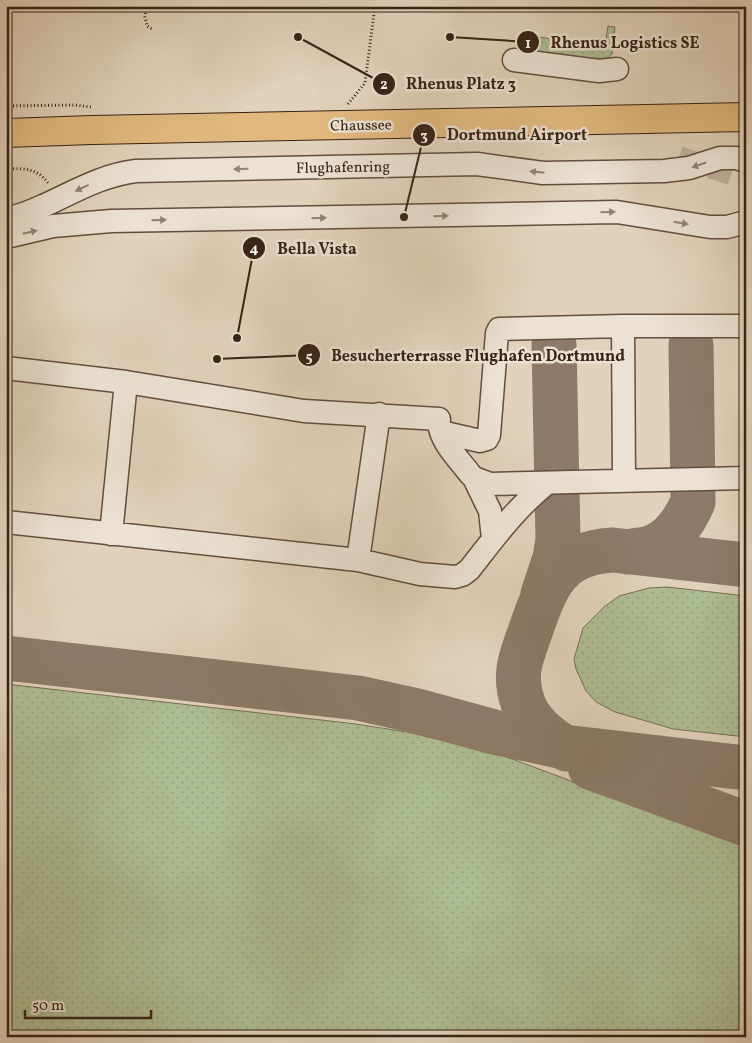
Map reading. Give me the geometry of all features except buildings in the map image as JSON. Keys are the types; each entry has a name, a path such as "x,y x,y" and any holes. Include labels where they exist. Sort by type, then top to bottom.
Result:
{"main road":[{"name":"Chaussee","path":"10,131 746,117"}],"street":[{"path":"514,60 599,71 617,69"},
{"name":"Flughafenring","path":"6,218 26,213 97,181 136,171 477,164 543,173 664,172 689,168 720,158 736,158 746,161"},
{"path":"6,237 53,226 121,221 617,212 710,227 727,227 746,222"},
{"path":"623,326 624,481"},
{"path":"6,368 126,382 304,411 440,418 480,441 487,439 489,435 497,333 499,329 746,326"},
{"path":"111,534 126,382"},
{"path":"358,560 379,414"},
{"path":"440,418 446,444 474,478 490,511 493,539"},
{"path":"474,478 490,484 746,478"},
{"path":"6,522 358,560 420,574 455,577 469,570 518,508 547,483"}],"path":[{"path":"146,6 145,17 147,26 152,29"},
{"path":"346,106 365,83 375,6"},
{"path":"6,169 22,168 33,170 44,178 50,187"}],"green space":[{"path":"608,26 615,27 612,54 606,61 536,52 537,37 605,45"},
{"path":"667,587 746,596 746,737 673,729 615,712 596,702 586,691 576,669 574,659 583,628 604,607 619,596 649,588"},
{"path":"6,684 356,724 407,732 496,753 746,846 746,1037 6,1037"}],"taxiway":[{"path":"543,594 555,558 558,540 554,344"},
{"path":"628,552 662,543 682,522 693,502 691,345"},
{"path":"567,749 547,735 530,718 520,693 518,675 521,658 542,600 556,575 566,565 579,558 594,552 613,550 746,565"},
{"path":"6,658 358,698 417,711 494,732 564,747 746,768"},
{"path":"590,767 746,824"}],"tunnel":[{"path":"679,157 737,176"}],"place":[{"name":"Rhenus Platz 3","path":"298,37"},
{"name":"Rhenus Logistics SE","path":"450,37"},
{"name":"Dortmund Airport","path":"404,217"},
{"name":"Bella Vista","path":"237,338"},
{"name":"Besucherterrasse Flughafen Dortmund","path":"217,359"}]}
